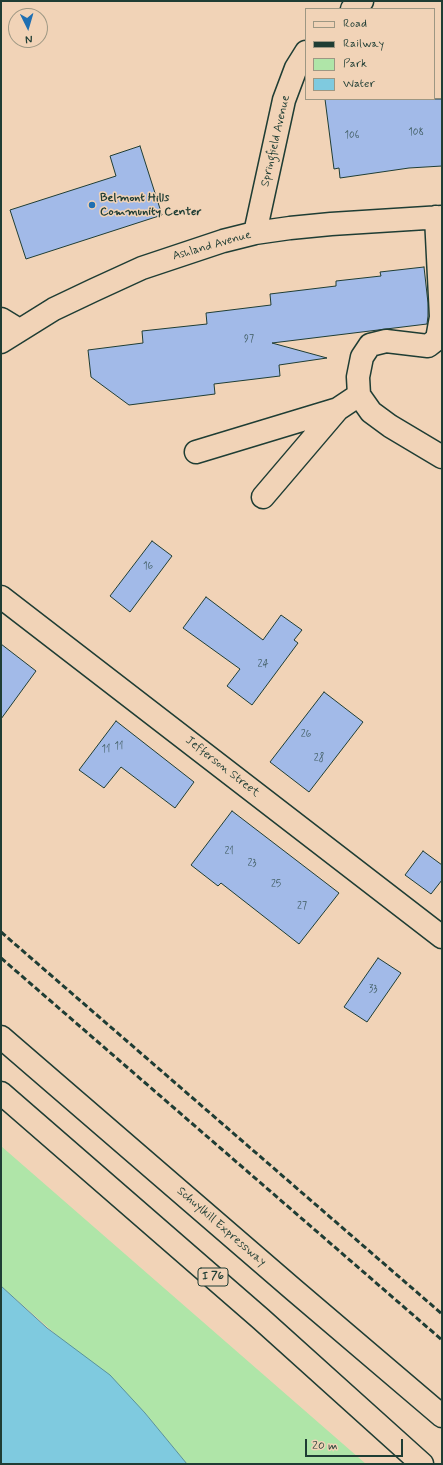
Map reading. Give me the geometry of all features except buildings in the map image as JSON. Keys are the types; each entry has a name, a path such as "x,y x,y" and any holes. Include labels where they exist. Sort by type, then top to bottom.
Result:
{"main road":[{"path":"353,8 362,1"},
{"name":"Springfield Avenue","path":"255,233 284,100 296,68 305,54"},
{"path":"439,217 441,317 437,339 428,346 386,341 370,345 362,357 358,377 359,396 372,412 390,426 442,457"},
{"name":"Ashland Avenue","path":"1,342 10,325 54,309 142,268 223,241 255,233 331,224 439,217"},
{"path":"196,452 338,409 359,396"},
{"path":"263,498 338,409"},
{"name":"Jefferson Street","path":"1,597 442,937"},
{"name":"Schuylkill Expressway","path":"1,1036 442,1416"},
{"name":"I 76","path":"1,1093 261,1319 422,1464"}],"green space":[{"path":"1,1146 366,1464 187,1464 145,1413 1,1286"}],"water":[{"path":"1,1286 47,1328 110,1375 145,1413 187,1464 1,1464"}],"railway":[{"path":"1,932 442,1314"},
{"path":"1,958 442,1340"}],"place":[{"name":"Belmont Hills Community Center","path":"92,205"}]}
